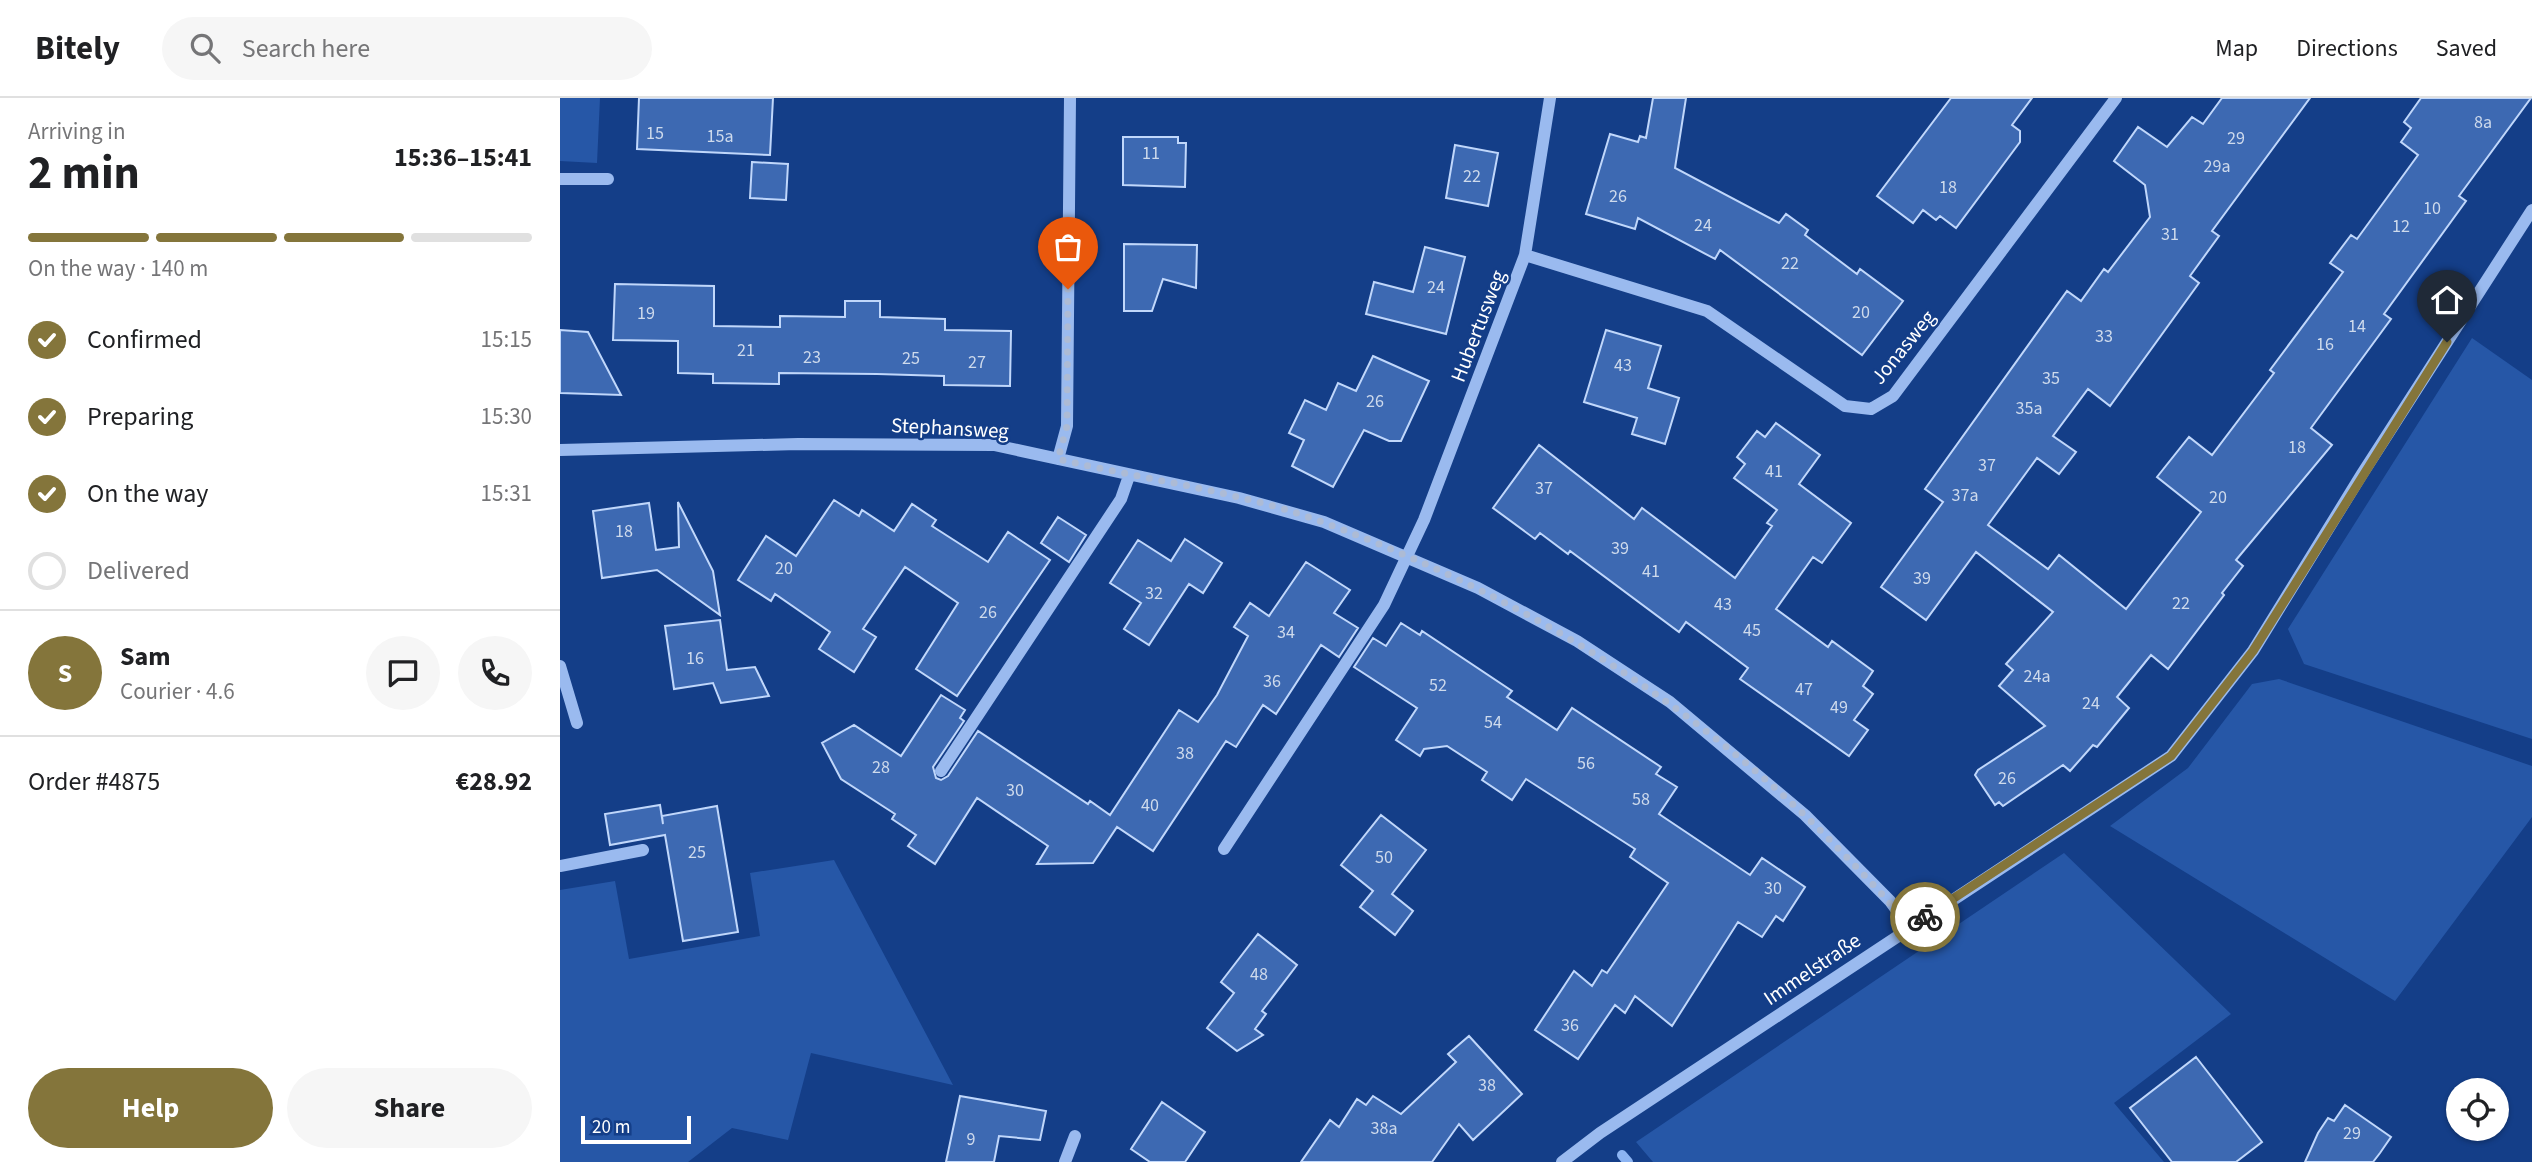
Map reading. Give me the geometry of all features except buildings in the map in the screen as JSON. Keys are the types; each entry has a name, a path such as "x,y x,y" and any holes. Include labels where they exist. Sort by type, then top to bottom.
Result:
{"street":[{"path":"1058,459 1067,426 1070,98"},
{"name":"Hubertusweg","path":"1407,558 1525,255 1550,98"},
{"name":"Jonasweg","path":"1525,255 1707,311 1845,406 1871,409 1892,396 2116,98"},
{"path":"560,179 608,179"},
{"name":"Immelstraße","path":"1562,1162 1600,1133 1909,927 2171,756 2253,651 2362,474 2532,210"},
{"name":"Stephansweg","path":"560,450 797,444 994,445 1239,498 1324,522 1478,588 1577,641 1670,702 1805,815 1890,901 1909,927"},
{"path":"941,771 1121,499 1129,476"},
{"path":"1224,849 1384,605 1407,558"},
{"path":"560,666 577,723"},
{"path":"560,866 643,850"},
{"path":"1065,1162 1075,1136"}],"shaded area":[{"path":"560,98 600,98 597,163 560,161"},
{"path":"2472,338 2532,380 2532,739 2304,664 2288,629"},
{"path":"2279,679 2532,766 2532,817 2395,1001 2110,826 2188,768 2252,684"},
{"path":"2064,853 2231,1014 2114,1103 2164,1162 1653,1162 1636,1142"},
{"path":"834,860 953,1085 811,1053 788,1140 732,1128 688,1162 560,1162 560,890 615,881 629,959 760,936 750,873"}],"waterway":[{"path":"1622,1155 1628,1162"}],"way so far":[{"path":"1068,289 1067,426 1058,459 1239,498 1324,522 1478,588 1577,641 1670,702 1744,761 1805,815 1890,901 1909,927 1925,917"}],"route":[{"path":"1925,917 2171,756 2253,651 2447,342"}]}
